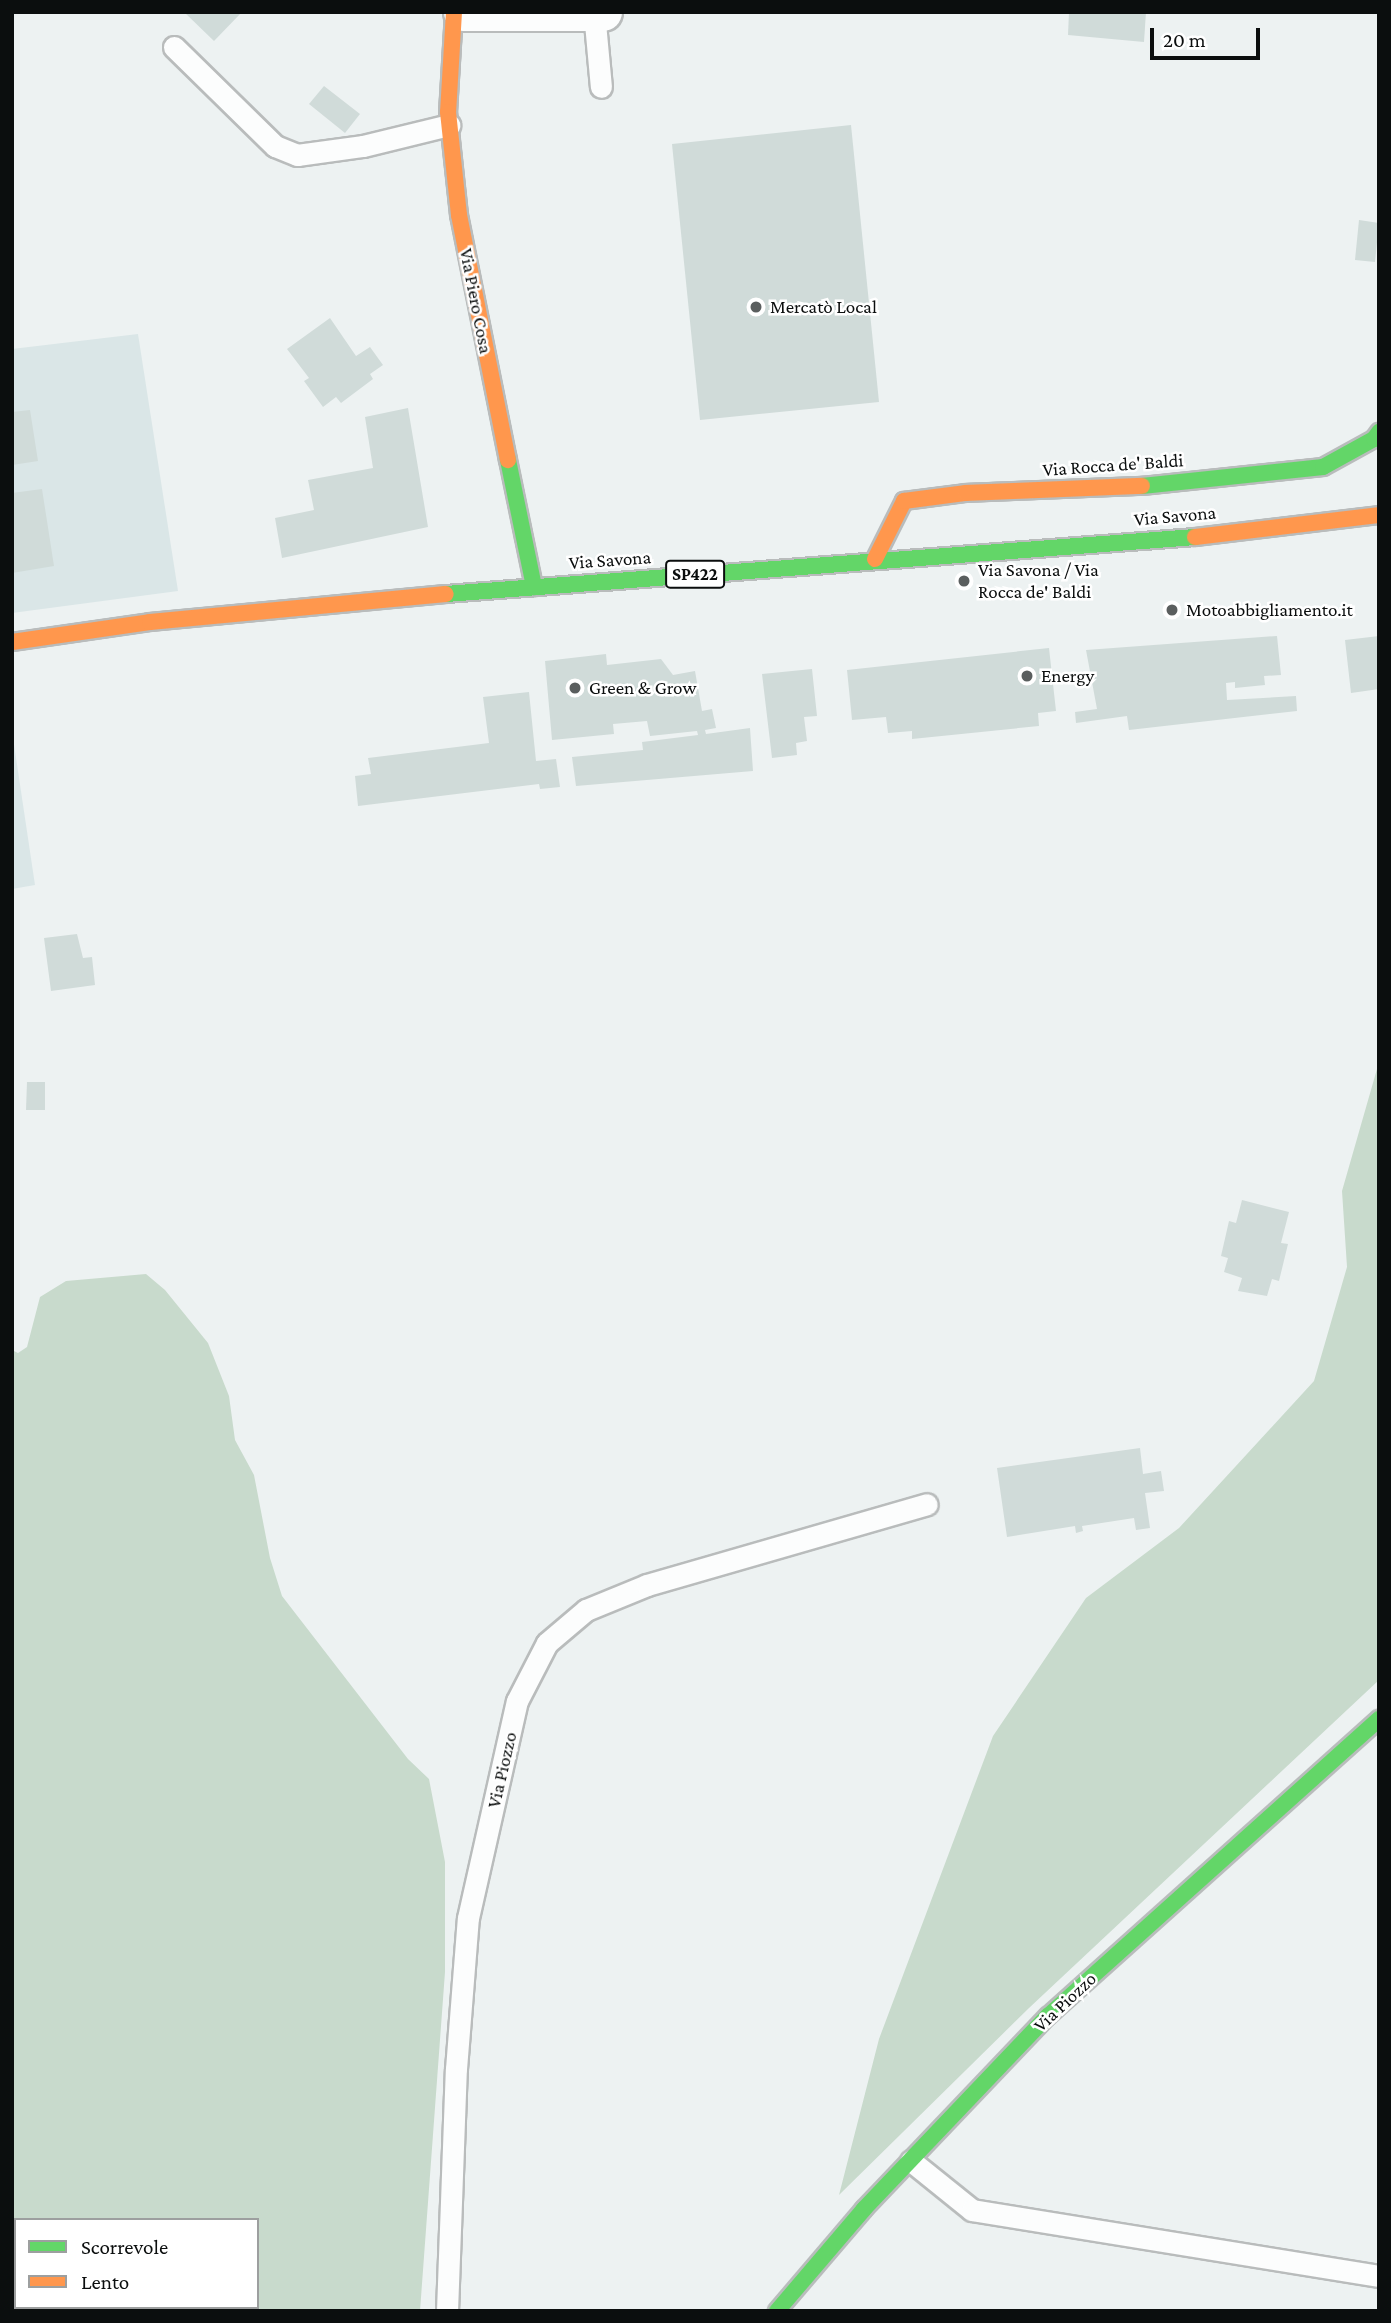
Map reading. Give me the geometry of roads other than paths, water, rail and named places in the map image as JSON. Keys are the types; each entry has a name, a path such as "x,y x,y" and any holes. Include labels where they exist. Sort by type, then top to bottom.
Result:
{"street":[{"name":"Via Piero Cosa","path":"454,12 449,125 459,215 534,587"},
{"path":"463,12 603,12"},
{"name":"Via Rocca de' Baldi","path":"875,559 904,501 966,493 1123,488 1323,467 1374,439 1379,432"},
{"name":"Via Savona","path":"12,642 150,622 875,559 1202,536 1379,515"},
{"name":"Via Piozzo","path":"777,2311 911,2161 1048,2016 1379,1719"}],"lane":[{"path":"594,12 601,87"},
{"path":"174,47 275,146 297,155 363,146 449,125"},
{"name":"Via Piozzo","path":"447,2311 456,2069 468,1918 517,1701 547,1643 586,1610 647,1585 927,1504"},
{"path":"911,2161 972,2210 1379,2276"}],"place":[{"name":"Mercatò Local","path":"756,307"},
{"name":"Via Savona / Via Rocca de' Baldi","path":"964,581"},
{"name":"Motoabbigliamento.it","path":"1172,610"},
{"name":"Energy","path":"1027,676"},
{"name":"Green & Grow","path":"575,688"}]}
